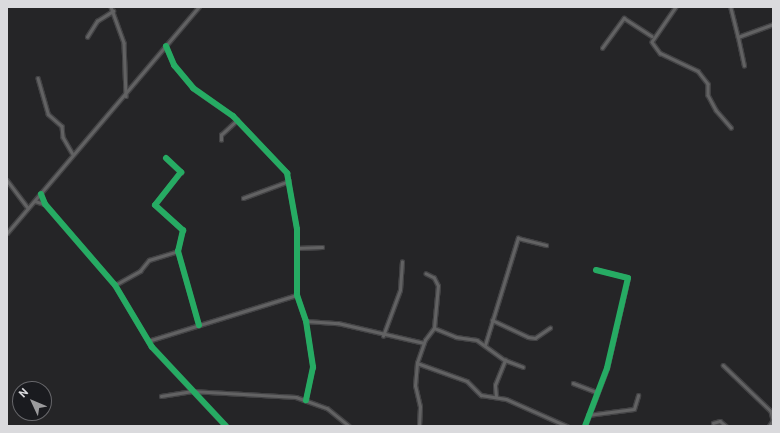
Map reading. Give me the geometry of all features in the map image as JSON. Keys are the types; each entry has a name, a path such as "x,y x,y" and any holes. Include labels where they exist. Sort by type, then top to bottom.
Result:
{"street":[{"path":"111,7 125,54 126,97"},
{"path":"7,233 73,154 126,97 166,46 200,7"},
{"path":"676,7 652,36 652,42 660,53 698,71 708,84 708,95 716,110 731,127"},
{"path":"731,8 744,66"},
{"path":"87,36 97,21 113,11"},
{"path":"602,48 624,18 652,36"},
{"path":"738,37 773,24"},
{"path":"166,46 174,65 193,88 237,120 287,173 295,206 297,295 306,321 313,367 306,400"},
{"path":"38,78 48,114 62,126 64,137 73,154"},
{"path":"221,140 221,135 237,120"},
{"path":"166,158 181,172 155,205 183,230 178,251 199,325"},
{"path":"7,180 28,208"},
{"path":"243,198 289,181"},
{"path":"41,194 45,204 116,285 148,341 191,391 226,426"},
{"path":"35,201 45,204"},
{"path":"485,345 518,238 546,245"},
{"path":"296,248 322,247"},
{"path":"116,285 140,271 150,260 178,251"},
{"path":"382,336 400,290 402,262"},
{"path":"585,426 607,368 628,278 596,270"},
{"path":"419,426 420,407 415,386 417,363 424,342 434,328 438,286 434,278 426,274"},
{"path":"148,341 297,295"},
{"path":"492,320 528,337 535,338 550,328"},
{"path":"306,321 338,323 382,336 424,342"},
{"path":"434,328 485,345 505,360 523,367"},
{"path":"496,397 495,385 505,360"},
{"path":"417,363 467,381 481,395 496,397 516,403 527,411 548,415 567,426"},
{"path":"723,365 771,411 773,420 769,426"},
{"path":"573,383 597,392"},
{"path":"161,396 191,391 306,400 327,408 349,426"},
{"path":"588,415 634,409 638,396"},
{"path":"713,423 720,421 726,426"}],"cycle path":[{"path":"166,46 174,65 193,88 233,116 287,173 297,229 297,295 306,321 313,367 306,400"},
{"path":"166,158 181,172 155,205 183,230 178,251 199,325"},
{"path":"41,194 45,204 115,285 152,347 226,426"},
{"path":"585,426 607,368 628,278 596,270"}]}
